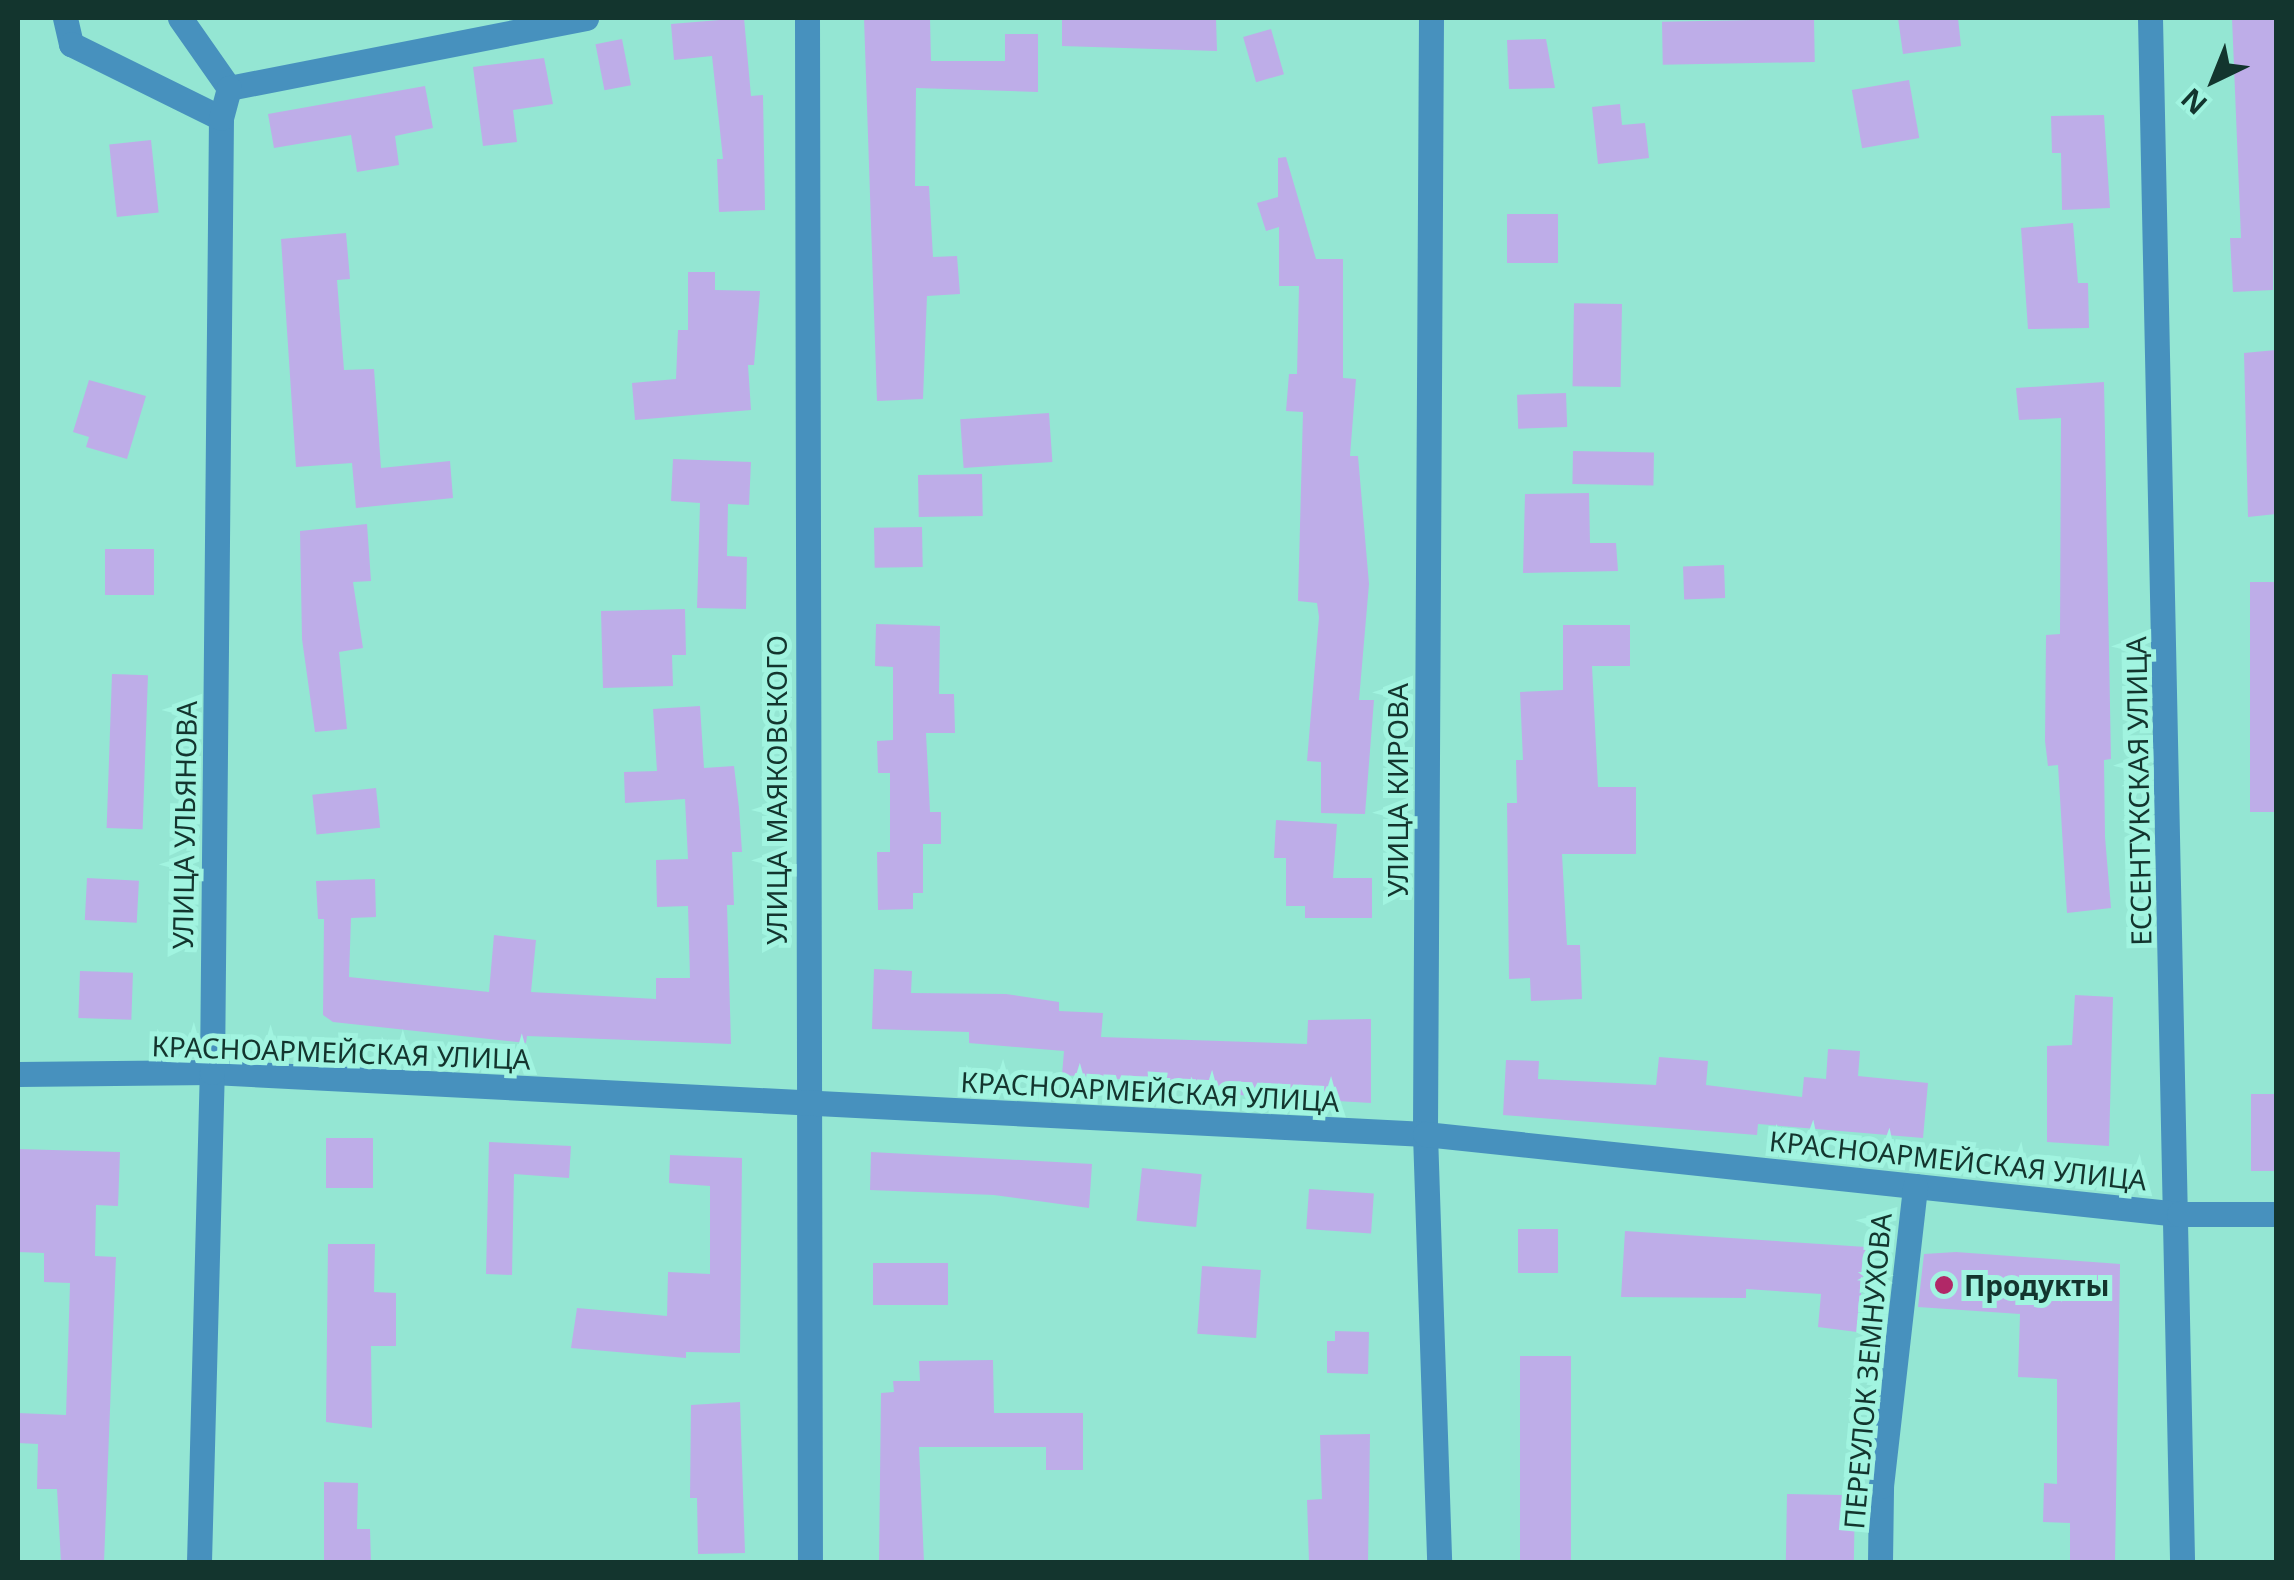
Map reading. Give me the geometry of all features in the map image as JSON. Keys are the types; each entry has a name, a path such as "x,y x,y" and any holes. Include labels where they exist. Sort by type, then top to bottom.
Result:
{"street":[{"path":"66,18 71,44 221,118"},
{"path":"180,18 229,88 586,18"},
{"name":"УЛИЦА МАЯКОВСКОГО","path":"806,18 805,1105 810,1562"},
{"name":"УЛИЦА КИРОВА","path":"1431,18 1424,1134 1439,1562"},
{"name":"ЕССЕНТУКСКАЯ УЛИЦА","path":"2150,18 2179,1214 2182,1562"},
{"name":"УЛИЦА УЛЬЯНОВА","path":"198,1562 212,1072 221,118 229,88"},
{"name":"КРАСНОАРМЕЙСКАЯ УЛИЦА","path":"18,1074 212,1072 1424,1134 2179,1214 2276,1214"},
{"name":"ПЕРЕУЛОК ЗЕМНУХОВА","path":"1880,1562 1881,1486 1915,1186"}],"building":[{"path":"744,18 751,96 763,95 765,210 719,212 717,159 723,159 712,56 674,60 671,24"},
{"path":"864,18 930,18 931,61 1005,61 1005,34 1038,34 1038,92 916,88 915,186 929,186 933,257 957,256 960,294 927,296 923,399 877,401"},
{"path":"1062,18 1216,18 1217,51 1062,46"},
{"path":"1898,18 1958,18 1961,46 1903,54"},
{"path":"2232,18 2276,18 2273,290 2233,292 2230,238 2241,238"},
{"path":"1814,19 1815,62 1663,65 1662,22"},
{"path":"1271,29 1284,74 1256,82 1243,37"},
{"path":"622,39 631,85 604,90 595,44"},
{"path":"1546,39 1555,88 1509,89 1507,40"},
{"path":"544,58 553,104 513,110 517,142 483,146 473,67"},
{"path":"1909,80 1919,138 1862,148 1852,90"},
{"path":"425,86 433,128 395,136 399,165 357,172 351,135 274,148 268,114"},
{"path":"1620,104 1622,125 1645,123 1649,158 1598,164 1592,107"},
{"path":"2104,115 2110,208 2062,210 2061,153 2052,153 2051,116"},
{"path":"151,140 159,213 117,217 109,144"},
{"path":"1286,157 1316,259 1343,259 1343,378 1356,379 1350,456 1358,456 1369,584 1359,700 1374,700 1365,814 1321,813 1321,762 1307,761 1319,617 1317,603 1298,601 1303,412 1286,411 1289,374 1297,374 1299,286 1279,286 1279,227 1266,231 1257,203 1278,197 1278,158"},
{"path":"1507,214 1558,214 1558,263 1507,263"},
{"path":"2073,223 2078,283 2088,283 2089,328 2028,329 2021,228"},
{"path":"346,233 350,279 337,280 344,370 374,369 381,468 450,461 453,498 356,508 352,463 296,467 281,239"},
{"path":"688,272 715,272 715,290 760,291 754,365 748,365 751,410 635,420 632,383 676,379 678,330 688,330"},
{"path":"1574,303 1622,304 1621,387 1573,386"},
{"path":"2276,350 2276,514 2248,517 2244,353"},
{"path":"89,380 146,396 127,459 86,447 89,437 73,432"},
{"path":"2104,382 2111,759 2104,760 2105,837 2111,908 2067,913 2058,765 2048,766 2045,741 2046,635 2060,634 2061,418 2019,420 2016,388"},
{"path":"1566,393 1567,427 1518,429 1517,395"},
{"path":"1049,413 1052,462 964,468 960,419"},
{"path":"1573,451 1654,452 1653,485 1572,484"},
{"path":"673,459 751,462 749,505 728,504 727,556 747,557 746,609 697,608 700,503 671,501"},
{"path":"982,474 983,516 919,517 918,475"},
{"path":"1589,493 1590,543 1616,543 1618,571 1523,573 1525,494"},
{"path":"367,524 371,581 353,582 363,648 339,652 347,729 315,732 302,639 300,531"},
{"path":"922,527 923,567 875,568 874,528"},
{"path":"105,549 154,549 154,595 105,595"},
{"path":"1724,565 1725,598 1684,599 1683,566"},
{"path":"2250,582 2276,582 2276,812 2250,812"},
{"path":"685,609 686,655 672,655 673,686 603,688 601,611"},
{"path":"876,624 940,626 939,694 954,694 955,733 926,733 930,812 941,812 941,844 923,844 923,893 913,893 913,909 878,910 877,852 890,852 890,773 878,773 877,741 893,740 893,667 875,666"},
{"path":"1563,625 1630,625 1630,666 1592,666 1598,787 1636,787 1636,854 1562,854 1567,945 1580,945 1582,999 1531,1001 1530,978 1509,979 1507,803 1517,803 1516,760 1523,760 1520,692 1563,690"},
{"path":"112,674 148,675 143,829 107,828"},
{"path":"700,706 704,768 734,766 739,808 742,852 732,852 734,905 727,905 731,1044 527,1036 526,1043 333,1022 323,1015 324,919 318,919 316,881 375,879 376,917 351,918 349,977 489,992 494,935 536,940 531,992 656,999 656,978 690,978 688,906 657,907 656,860 688,859 685,799 625,803 624,772 657,771 653,709"},
{"path":"376,788 380,828 317,834 312,795"},
{"path":"1276,820 1337,824 1333,878 1372,878 1372,918 1305,918 1305,906 1286,906 1286,858 1274,858"},
{"path":"87,878 139,881 137,923 85,920"},
{"path":"874,969 912,971 911,993 1006,994 1059,1002 1059,1011 1103,1013 1101,1037 1307,1044 1308,1020 1371,1019 1371,1103 1189,1092 1189,1084 1062,1075 1064,1051 969,1043 969,1032 872,1029"},
{"path":"80,971 133,973 131,1020 78,1018"},
{"path":"2075,995 2113,997 2109,1146 2047,1142 2047,1046 2072,1045"},
{"path":"1828,1049 1860,1051 1858,1076 1928,1083 1923,1138 1758,1124 1757,1135 1503,1115 1506,1060 1539,1061 1538,1079 1656,1085 1659,1057 1708,1061 1706,1085 1802,1097 1804,1077 1826,1079"},
{"path":"2251,1094 2276,1094 2276,1171 2251,1171"},
{"path":"326,1138 373,1138 373,1188 326,1188"},
{"path":"489,1142 571,1146 569,1178 514,1174 512,1275 486,1274"},
{"path":"18,1149 120,1152 118,1206 96,1205 95,1256 116,1257 104,1562 61,1562 57,1489 37,1489 38,1444 18,1443 18,1413 66,1415 70,1283 44,1282 44,1253 18,1252"},
{"path":"871,1152 1092,1164 1089,1208 994,1195 870,1190"},
{"path":"670,1155 742,1158 740,1353 686,1352 686,1358 571,1348 577,1308 667,1316 668,1272 710,1274 710,1186 669,1183"},
{"path":"1142,1168 1202,1174 1196,1227 1136,1221"},
{"path":"1309,1189 1374,1194 1371,1233 1306,1229"},
{"path":"1518,1229 1558,1229 1558,1273 1518,1273"},
{"path":"1625,1231 1866,1247 1857,1332 1818,1327 1821,1294 1746,1289 1746,1298 1621,1297"},
{"path":"328,1244 375,1244 374,1292 396,1293 396,1346 371,1346 372,1428 326,1422"},
{"path":"1956,1252 2120,1264 2115,1562 2070,1562 2070,1523 2043,1522 2044,1483 2057,1484 2057,1379 2018,1377 2020,1314 1918,1307 1924,1254"},
{"path":"873,1263 948,1263 948,1305 873,1305"},
{"path":"1202,1266 1261,1270 1256,1338 1197,1334"},
{"path":"1335,1331 1369,1332 1368,1374 1327,1373 1327,1341 1335,1341"},
{"path":"1520,1356 1571,1356 1571,1562 1520,1562"},
{"path":"993,1360 994,1413 1083,1413 1083,1470 1046,1470 1046,1447 919,1447 924,1562 879,1562 881,1393 894,1392 893,1381 920,1381 919,1361"},
{"path":"740,1402 745,1553 698,1554 697,1498 690,1498 691,1405"},
{"path":"1370,1434 1368,1562 1309,1562 1307,1500 1322,1499 1320,1435"},
{"path":"324,1482 358,1483 357,1529 370,1529 371,1562 324,1562"},
{"path":"1787,1494 1855,1495 1854,1562 1786,1562"}],"place":[{"name":"Продукты","path":"1944,1285"}]}
